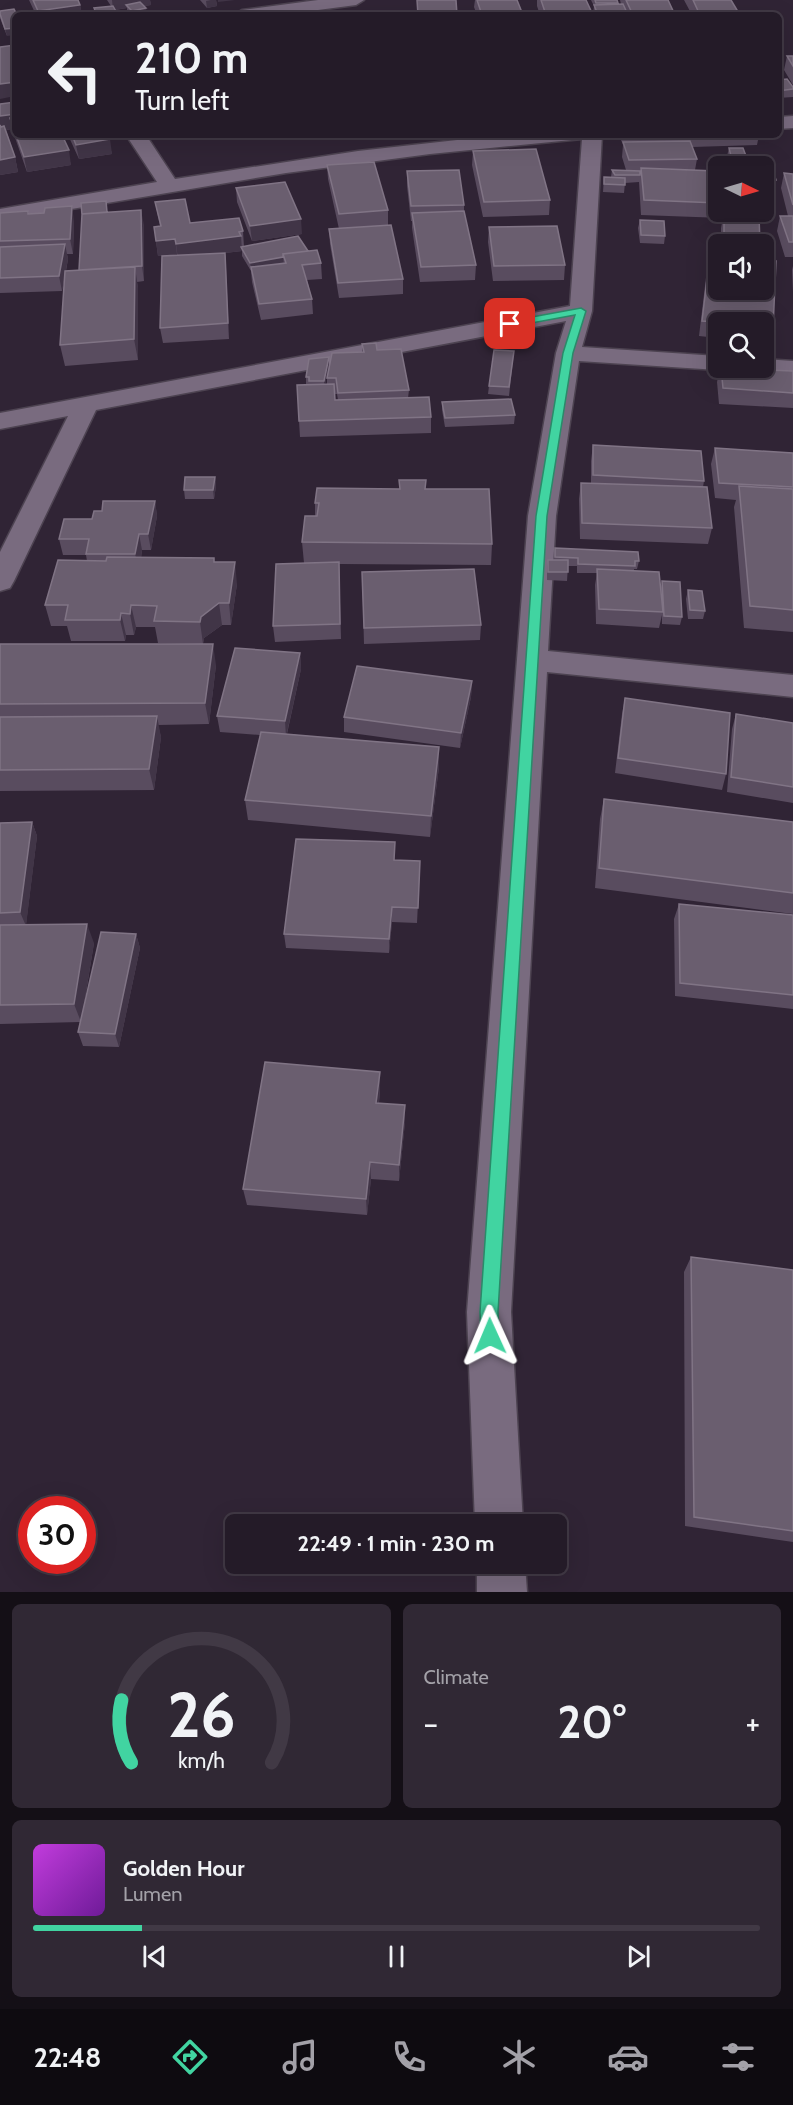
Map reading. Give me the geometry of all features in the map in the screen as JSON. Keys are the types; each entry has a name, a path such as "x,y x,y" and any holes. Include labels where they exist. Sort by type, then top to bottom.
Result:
{"street":[{"path":"265,12 356,0"},
{"path":"138,138 169,185"},
{"path":"0,215 169,185 435,147 540,138"},
{"path":"499,1514 489,1312 542,516 568,353 581,311 592,138"},
{"path":"0,420 581,311"},
{"path":"568,353 708,362"},
{"path":"774,367 793,368"},
{"path":"0,581 87,403"},
{"path":"533,660 793,686"},
{"path":"501,1574 502,1592"}],"building":[{"path":"33,0 78,0 80,5 38,11"},
{"path":"417,0 456,0 457,12 418,12"},
{"path":"477,0 517,0 522,12 481,12"},
{"path":"541,0 586,0 592,12 545,12"},
{"path":"595,0 617,0 618,3 596,3"},
{"path":"626,0 668,0 674,12 632,12"},
{"path":"693,0 731,0 738,12 699,12"},
{"path":"140,2 146,8 132,11 126,5"},
{"path":"623,4 627,12 597,12 594,5"},
{"path":"113,6 116,12 96,12 94,8"},
{"path":"14,9 16,12 12,12 12,28 5,29 0,11"},
{"path":"12,45 12,82 0,84 0,47"},
{"path":"787,56 793,56 793,66"},
{"path":"787,79 793,89 782,90 782,80"},
{"path":"12,102 12,114 0,116 0,104"},
{"path":"0,125 4,126 15,157 0,160"},
{"path":"17,138 63,138 69,150 24,157"},
{"path":"73,138 110,139 76,145"},
{"path":"690,141 697,159 629,160 623,142"},
{"path":"729,148 743,148 746,156 731,156"},
{"path":"536,149 550,200 484,202 473,151"},
{"path":"374,162 388,210 339,214 327,165"},
{"path":"641,168 708,171 708,203 644,200"},
{"path":"459,170 464,205 411,206 407,171"},
{"path":"612,170 640,171 640,175 615,175"},
{"path":"784,173 793,174 793,205"},
{"path":"604,177 625,178 625,185 604,184"},
{"path":"285,182 301,219 250,226 236,188"},
{"path":"185,199 190,223 239,218 243,231 239,232 241,236 176,244 175,239 156,241 154,227 161,226 155,202"},
{"path":"106,201 107,212 82,215 81,203"},
{"path":"72,206 70,239 0,241 0,213 28,211 28,214 44,213 45,208"},
{"path":"141,210 142,266 79,270 82,214"},
{"path":"464,211 476,265 421,267 412,213"},
{"path":"780,216 793,216 793,242 789,242"},
{"path":"640,220 664,221 665,236 641,235"},
{"path":"724,222 759,222 760,234 724,234"},
{"path":"391,225 403,279 338,283 329,229"},
{"path":"557,226 565,265 494,266 489,227"},
{"path":"298,236 308,251 283,254 283,257 250,263 241,247"},
{"path":"65,244 59,276 0,278 0,247"},
{"path":"317,250 321,263 302,265 312,299 259,304 251,267 286,263 283,254"},
{"path":"225,253 228,323 160,328 162,256"},
{"path":"774,261 776,261 774,312 708,312 708,321 702,321 708,271 708,300 774,300"},
{"path":"135,267 134,339 60,345 65,271"},
{"path":"376,343 377,350 401,349 409,390 338,393 336,378 327,378 332,353 364,352 362,344"},
{"path":"494,350 514,351 509,387 489,386"},
{"path":"329,357 324,381 309,381 309,377 306,377 309,359"},
{"path":"774,370 793,371 793,393 723,388 722,378 774,378"},
{"path":"334,384 335,400 429,397 431,417 299,421 297,385"},
{"path":"511,399 515,415 445,418 442,402"},
{"path":"593,445 701,451 704,481 593,475"},
{"path":"715,448 793,453 793,487 719,483"},
{"path":"185,477 215,477 213,490 184,490"},
{"path":"399,480 426,480 425,489 489,489 492,544 302,542 305,516 317,516 319,503 315,503 317,488 400,489"},
{"path":"581,483 707,487 712,528 582,523"},
{"path":"739,486 793,489 793,610 750,606"},
{"path":"103,501 155,501 148,534 139,534 135,554 86,554 89,539 59,539 64,519 92,519 94,511 102,511"},
{"path":"555,548 638,552 639,561 635,561 635,566 578,564 578,558 555,557"},
{"path":"107,557 214,558 214,562 235,562 229,603 219,603 201,617 200,622 154,621 157,606 131,605 130,614 121,613 120,620 65,620 68,605 45,605 58,560 106,561"},
{"path":"548,560 568,560 568,572 548,572"},
{"path":"339,562 340,624 273,626 276,564"},
{"path":"474,569 481,625 364,628 362,572"},
{"path":"597,569 659,572 663,612 599,609"},
{"path":"662,581 680,582 682,617 664,616"},
{"path":"688,590 702,591 705,611 690,610"},
{"path":"0,644 213,644 205,703 0,704"},
{"path":"235,648 300,653 285,721 217,716"},
{"path":"357,666 472,681 461,733 344,717"},
{"path":"625,698 730,713 726,774 618,758"},
{"path":"736,714 793,723 793,787 731,777"},
{"path":"157,716 149,769 0,770 0,717"},
{"path":"261,732 439,747 431,816 245,800"},
{"path":"604,799 793,822 793,893 599,868"},
{"path":"32,822 20,912 0,913 0,823"},
{"path":"296,839 395,842 394,860 420,861 418,908 392,907 389,939 284,934"},
{"path":"679,904 793,915 793,995 680,983"},
{"path":"87,924 74,1004 0,1005 0,925"},
{"path":"101,932 136,934 115,1034 78,1032"},
{"path":"265,1062 380,1072 376,1103 405,1105 399,1165 370,1162 366,1199 243,1189"},
{"path":"691,1257 793,1270 793,1531 694,1517"}],"route":[{"path":"490,1336 489,1312 542,516 568,353 581,311 510,324"}]}
